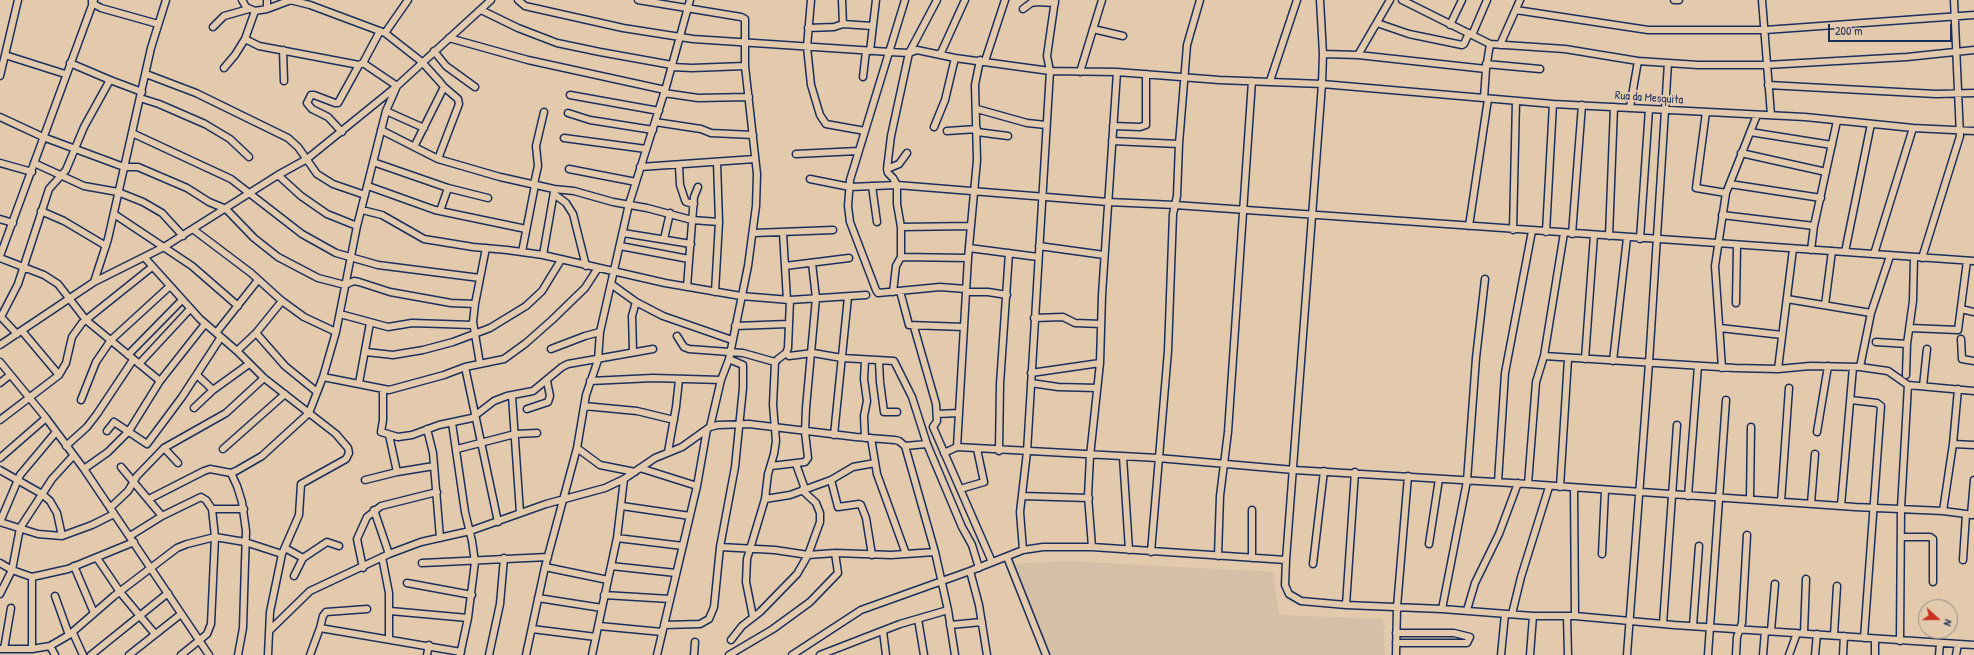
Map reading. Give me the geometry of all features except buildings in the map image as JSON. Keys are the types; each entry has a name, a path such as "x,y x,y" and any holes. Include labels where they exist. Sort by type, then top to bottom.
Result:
{"street":[{"path":"0,76 18,0"},
{"path":"94,282 106,246 158,24 166,0"},
{"path":"242,0 252,10"},
{"path":"267,0 267,9"},
{"path":"213,27 224,16 252,10 267,9 291,0 310,5 382,32 422,62 444,87 458,99 459,104 438,159"},
{"path":"342,132 328,117 312,109 307,103 311,95 335,103 338,102 382,32 408,0"},
{"path":"0,345 94,282 145,258 194,230 278,175 307,159 397,86 491,0"},
{"name":"Rua da Mesquita","path":"518,0 525,6 680,38 868,51 909,53 917,50 955,58 1050,71 1117,72 1322,84 1552,104 1772,115 1913,128 1960,129 1974,131"},
{"path":"638,0 745,19 745,66 757,174 754,233 729,359 709,428 697,486 657,655"},
{"path":"526,655 545,567 565,499 577,448 590,381 598,360 600,332 629,204 665,91 690,0"},
{"path":"811,0 807,47 811,85 823,121 826,124 864,131"},
{"path":"842,0 843,24"},
{"path":"863,77 876,0"},
{"path":"905,0 858,151 850,187 848,206 850,222 876,290 882,294 940,287 1007,295"},
{"path":"893,292 896,266 900,257 902,227 897,204 897,185 888,173 887,169 894,122 909,53 937,0"},
{"path":"940,54 965,0"},
{"path":"957,447 968,258 977,160 977,109 975,85 1005,0"},
{"path":"1080,72 1102,0"},
{"path":"1151,552 1168,351 1175,206 1177,196 1179,144 1187,45 1200,0"},
{"path":"1270,81 1297,0"},
{"path":"1320,0 1323,54 1322,84 1286,560 1285,585 1286,590 1292,597 1301,601 1346,605 1467,610 1533,616 1575,616 1710,628 1974,645"},
{"path":"1358,55 1390,0"},
{"path":"1402,0 1490,44 1565,50 1638,61 1766,66 1907,57 1974,50"},
{"path":"1450,25 1462,0"},
{"path":"1377,23 1408,34 1462,45 1470,34 1487,0"},
{"path":"1500,45 1520,0"},
{"path":"1674,0 1679,0"},
{"path":"1762,0 1766,66 1772,115"},
{"path":"1922,258 1959,140 1959,94 1954,0"},
{"path":"158,24 101,8 92,1 70,64 65,74 32,172 0,257 53,280 64,291 86,320 128,354 133,360 160,380"},
{"path":"1023,9 1031,3 1055,1 1047,56 1050,71 1027,452 1020,512 1023,550"},
{"path":"224,68 235,56 245,39 252,10"},
{"path":"481,10 518,28 558,43 600,52 672,66 692,68 745,66"},
{"path":"1516,10 1592,21 1639,30 1765,30 1974,15"},
{"path":"808,28 834,27 843,24 872,26"},
{"path":"1093,29 1123,36"},
{"path":"449,38 528,60 698,98 749,97"},
{"path":"245,39 259,46 361,64 397,86"},
{"path":"1469,226 1486,98 1486,67 1490,44"},
{"path":"283,50 284,81"},
{"path":"434,52 446,66 475,87"},
{"path":"1323,54 1358,55 1486,67 1540,69"},
{"path":"5,55 65,74"},
{"path":"934,127 945,100 955,58"},
{"path":"1630,107 1638,61"},
{"path":"1627,655 1649,363 1668,63"},
{"path":"70,64 142,92"},
{"path":"1092,548 1089,498 1090,456 1100,363 1104,255 1117,72"},
{"path":"146,74 196,93 288,138 298,147 317,174 333,184 365,195"},
{"path":"1113,126 1140,127 1146,125 1146,74"},
{"path":"58,375 20,332 1,317 18,284 49,189 66,170 84,127 110,80"},
{"path":"1218,556 1220,491 1225,462 1252,81"},
{"path":"1768,85 1959,94 1974,93"},
{"path":"149,499 210,469 231,473 262,456 309,413 318,392 336,332 357,226 386,111 397,86"},
{"path":"414,147 444,87"},
{"path":"570,95 659,111"},
{"path":"140,98 160,104 205,124 230,139 249,157"},
{"path":"1513,230 1516,101"},
{"path":"1546,232 1552,104"},
{"path":"1572,234 1582,105"},
{"path":"1609,236 1614,106"},
{"path":"977,109 1027,123 1046,125"},
{"path":"1640,239 1649,109"},
{"path":"386,111 424,128"},
{"path":"522,252 538,166 536,146 544,112"},
{"path":"1706,112 1696,188 1726,193"},
{"path":"568,114 590,120 653,130"},
{"path":"1722,368 1715,272 1722,215 1726,193 1757,115"},
{"path":"0,117 43,137 124,167 138,167 162,176 226,209 254,238 278,257 318,278 346,285 354,281 390,292 451,303 475,304"},
{"path":"1811,250 1814,226 1837,121"},
{"path":"655,122 701,129 711,133 753,135"},
{"path":"1845,252 1871,124"},
{"path":"1874,254 1913,128"},
{"path":"381,130 438,159 500,177 554,191 574,191 612,202 629,204 670,213 692,220 719,222"},
{"path":"947,131 977,130 1008,136"},
{"path":"1750,132 1832,146"},
{"path":"132,133 231,179 302,234 336,253 378,265 480,278"},
{"path":"564,138 646,149"},
{"path":"1112,141 1179,144"},
{"path":"796,154 858,151"},
{"path":"887,169 899,164 907,153"},
{"path":"1741,153 1826,172"},
{"path":"640,167 679,166 755,159"},
{"path":"373,162 448,188 488,198"},
{"path":"715,292 719,222 717,162"},
{"path":"0,163 32,172"},
{"path":"34,163 60,176 92,189 118,192 143,202 162,213 183,236"},
{"path":"679,166 680,185 685,200 686,202 694,204"},
{"path":"568,169 636,182"},
{"path":"278,175 307,201 327,214 357,226"},
{"path":"810,179 850,187 897,185 1108,202 1244,210 1737,246 1972,260 1957,331 1910,328"},
{"path":"1730,184 1821,198"},
{"path":"368,186 417,205 526,229"},
{"path":"872,186 877,222"},
{"path":"687,287 692,220 698,187"},
{"path":"440,211 448,188"},
{"path":"543,255 554,191"},
{"path":"554,191 566,203 573,214 586,266"},
{"path":"362,210 382,215 424,239 473,247 543,255 586,266 715,292 788,300 848,297 866,294"},
{"path":"41,211 64,221 106,246"},
{"path":"664,239 670,213"},
{"path":"114,214 192,266 238,306"},
{"path":"1722,215 1814,226"},
{"path":"0,219 13,223"},
{"path":"902,227 971,226"},
{"path":"194,230 226,252 282,301 304,317 336,332"},
{"path":"754,233 833,230"},
{"path":"1498,482 1505,373 1532,231"},
{"path":"623,233 690,244"},
{"path":"753,617 746,582 749,550 765,499 776,441 773,428 775,362 786,353 788,348 788,300 783,233"},
{"path":"1528,484 1536,382 1544,356 1564,233"},
{"path":"1585,359 1594,236"},
{"path":"1613,361 1627,238"},
{"path":"620,246 689,259"},
{"path":"1039,246 1104,255"},
{"path":"1736,303 1737,246"},
{"path":"480,364 474,324 475,304 486,248"},
{"path":"969,248 1038,257"},
{"path":"1778,369 1793,249"},
{"path":"1825,305 1832,251"},
{"path":"999,451 1000,384 1009,253"},
{"path":"1860,367 1871,313 1890,256"},
{"path":"900,257 968,258"},
{"path":"1906,375 1907,344 1913,301 1914,257"},
{"path":"145,258 152,268 205,324 238,351 264,378 336,434 346,444 349,453 346,458 301,484 299,515 283,551 270,612 268,655"},
{"path":"785,266 849,258"},
{"path":"366,352 393,355 423,350 475,335 490,328 526,306 542,291 561,260"},
{"path":"771,466 796,464 805,462 808,458 805,432 813,353 816,298 812,263"},
{"path":"0,420 58,375 66,363 74,333 86,320 152,268"},
{"path":"323,376 359,383 383,390 400,388 465,367 504,359 526,343 552,320 585,288 598,268"},
{"path":"1442,609 1467,481 1476,358 1485,279"},
{"path":"107,431 113,422 147,444 165,421 196,375 238,306 258,280"},
{"path":"610,284 636,302 662,316 732,340"},
{"path":"81,400 96,362 111,340 170,286"},
{"path":"900,291 908,325 914,327 964,327"},
{"path":"834,435 848,297"},
{"path":"1787,299 1871,313"},
{"path":"128,354 182,300"},
{"path":"238,351 256,333 282,301"},
{"path":"633,352 632,316 636,302"},
{"path":"139,364 190,309"},
{"path":"1961,309 1974,312"},
{"path":"340,314 388,327 412,323 474,324"},
{"path":"1034,318 1063,317 1075,323 1101,324"},
{"path":"359,383 366,352 370,323"},
{"path":"84,469 108,452 128,431 160,380 205,324"},
{"path":"735,326 788,324"},
{"path":"914,327 936,404 936,422 933,427 960,489 986,565"},
{"path":"1720,328 1782,335"},
{"path":"551,349 600,332"},
{"path":"256,333 285,366 318,392"},
{"path":"677,336 684,347 689,349 753,355 775,362"},
{"path":"1961,340 1962,359 1974,362"},
{"path":"1876,342 1907,344"},
{"path":"383,390 383,420 380,431 389,435 412,435 427,429 476,416 494,401 533,391 547,381 562,367 568,364 598,360 652,349"},
{"path":"1923,386 1927,349"},
{"path":"786,353 789,356 813,353 866,361 894,361 912,396 927,444 962,527 986,565"},
{"path":"1544,356 1722,368 1778,369 1828,366 1860,367 1888,371 1908,385 1974,391"},
{"path":"1560,487 1568,358"},
{"path":"664,625 693,625 706,622 709,619 714,607 720,547 735,467 740,424 743,366 740,362 729,359"},
{"path":"66,446 97,414 133,360"},
{"path":"866,361 864,379 867,401 864,416 868,438 874,463 906,554"},
{"path":"0,362 46,418 84,469 209,655"},
{"path":"879,362 884,412 897,412"},
{"path":"1032,373 1100,363"},
{"path":"194,408 213,390 249,364"},
{"path":"1688,496 1698,366"},
{"path":"1817,432 1828,366"},
{"path":"465,367 498,522"},
{"path":"1841,506 1853,367"},
{"path":"0,383 10,375"},
{"path":"196,375 213,390"},
{"path":"110,508 128,491 137,476 164,448 226,413 264,378"},
{"path":"590,381 653,378 679,380 722,380"},
{"path":"668,452 679,380"},
{"path":"527,409 548,402 550,396 547,381"},
{"path":"1031,383 1058,387 1097,388"},
{"path":"1900,641 1901,508 1908,385"},
{"path":"1780,502 1789,388"},
{"path":"1943,511 1953,444 1958,389"},
{"path":"223,449 285,394"},
{"path":"512,396 520,513"},
{"path":"1708,655 1726,400"},
{"path":"1851,400 1881,405 1864,638"},
{"path":"584,406 637,411 674,420"},
{"path":"937,414 959,413"},
{"path":"0,458 46,418"},
{"path":"320,628 429,645 460,653 472,595 475,562 465,512 452,423"},
{"path":"270,630 310,591 363,568 382,557 407,546 470,531 520,513 605,488 624,479 668,452 682,447 709,428 718,425 740,424 899,441 905,446 935,552 948,610 955,655"},
{"path":"1663,624 1677,426"},
{"path":"1750,500 1751,427"},
{"path":"427,429 434,466 440,538"},
{"path":"56,432 16,480 0,522 38,534 62,536 92,525 114,514"},
{"path":"457,449 515,434 537,433"},
{"path":"389,435 397,472"},
{"path":"905,446 927,444"},
{"path":"1953,444 1974,445"},
{"path":"944,453 957,447 999,451 1225,462 1294,470 1355,472 1672,495 1874,508 1901,508 1943,511 1970,515"},
{"path":"164,448 178,463"},
{"path":"577,448 600,465 638,470 697,486"},
{"path":"960,489 984,482 977,449"},
{"path":"1811,504 1815,454"},
{"path":"0,594 12,570 20,528 61,468 73,456"},
{"path":"1123,457 1129,550"},
{"path":"765,499 790,495 831,480 853,467 874,463"},
{"path":"731,640 797,574 808,555 820,522 820,513 816,503 804,490 796,464"},
{"path":"365,480 397,472 434,466"},
{"path":"121,467 162,516"},
{"path":"0,470 42,494 54,507 62,536"},
{"path":"1313,564 1324,471"},
{"path":"1346,605 1355,472"},
{"path":"231,473 237,486 244,509 246,531 244,628 238,655"},
{"path":"1396,655 1397,607 1408,476"},
{"path":"1429,544 1439,478"},
{"path":"592,655 617,538 624,479"},
{"path":"831,480 838,507 859,504 862,506 866,518 872,555"},
{"path":"1963,560 1974,480"},
{"path":"1467,610 1475,583 1499,534 1518,483"},
{"path":"1512,614 1521,577 1549,486"},
{"path":"1574,488 1575,616"},
{"path":"1602,554 1605,490"},
{"path":"363,568 357,539 363,523 374,510 381,506 436,492"},
{"path":"1022,496 1089,498"},
{"path":"0,563 12,570 32,577 74,566 97,558 132,539 162,516 201,497 206,500 212,509 215,538 211,624 207,634 181,655"},
{"path":"622,506 690,516"},
{"path":"212,509 244,509"},
{"path":"374,510 389,554"},
{"path":"1252,510 1252,558"},
{"path":"1736,655 1737,637 1740,629 1747,535"},
{"path":"1901,537 1930,537 1933,540 1933,582"},
{"path":"11,608 2,649 32,649 50,646 71,634 120,592 181,546 215,538 245,542 283,551 303,558"},
{"path":"617,538 683,546"},
{"path":"294,576 303,558 327,542 339,546"},
{"path":"1693,626 1699,546"},
{"path":"720,547 749,550 775,550 808,555 835,553 872,555 935,552"},
{"path":"792,655 860,610 941,580 970,571 1023,550 1043,547 1092,548 1286,560"},
{"path":"729,655 773,629 810,602 838,573 835,553"},
{"path":"422,563 475,562 504,558 548,556"},
{"path":"382,557 387,579 390,611 389,639"},
{"path":"1007,557 1046,655"},
{"path":"97,558 120,592 140,614 155,634"},
{"path":"489,655 500,604 504,558"},
{"path":"74,566 94,613"},
{"path":"610,566 676,573"},
{"path":"545,567 608,580"},
{"path":"970,571 982,622 987,655"},
{"path":"32,577 32,649"},
{"path":"1789,655 1801,633 1806,579"},
{"path":"407,584 472,595"},
{"path":"1763,655 1775,584"},
{"path":"1834,635 1837,586"},
{"path":"91,655 140,614 168,593"},
{"path":"604,595 670,599"},
{"path":"55,596 71,634 83,655"},
{"path":"538,598 602,608"},
{"path":"310,655 323,616 326,612 367,609"},
{"path":"820,655 918,618 948,610"},
{"path":"390,611 468,618"},
{"path":"129,655 181,614"},
{"path":"1501,655 1505,614"},
{"path":"1530,655 1533,616"},
{"path":"1568,616 1568,655"},
{"path":"918,618 924,655"},
{"path":"950,626 982,622"},
{"path":"599,626 662,632"},
{"path":"532,629 596,637"},
{"path":"884,631 886,655"},
{"path":"1396,633 1454,633 1470,637 1467,643 1396,643"},
{"path":"1815,655 1818,634"},
{"path":"1843,655 1844,636"},
{"path":"1875,655 1876,639"},
{"path":"694,655 695,642"},
{"path":"1939,655 1940,644"},
{"path":"1956,655 1958,644"},
{"path":"427,655 429,645"},
{"path":"50,646 55,655"}],"shaded area":[{"path":"1066,561 1273,572 1279,615 1383,619 1385,655 1050,655 1014,564"}]}
